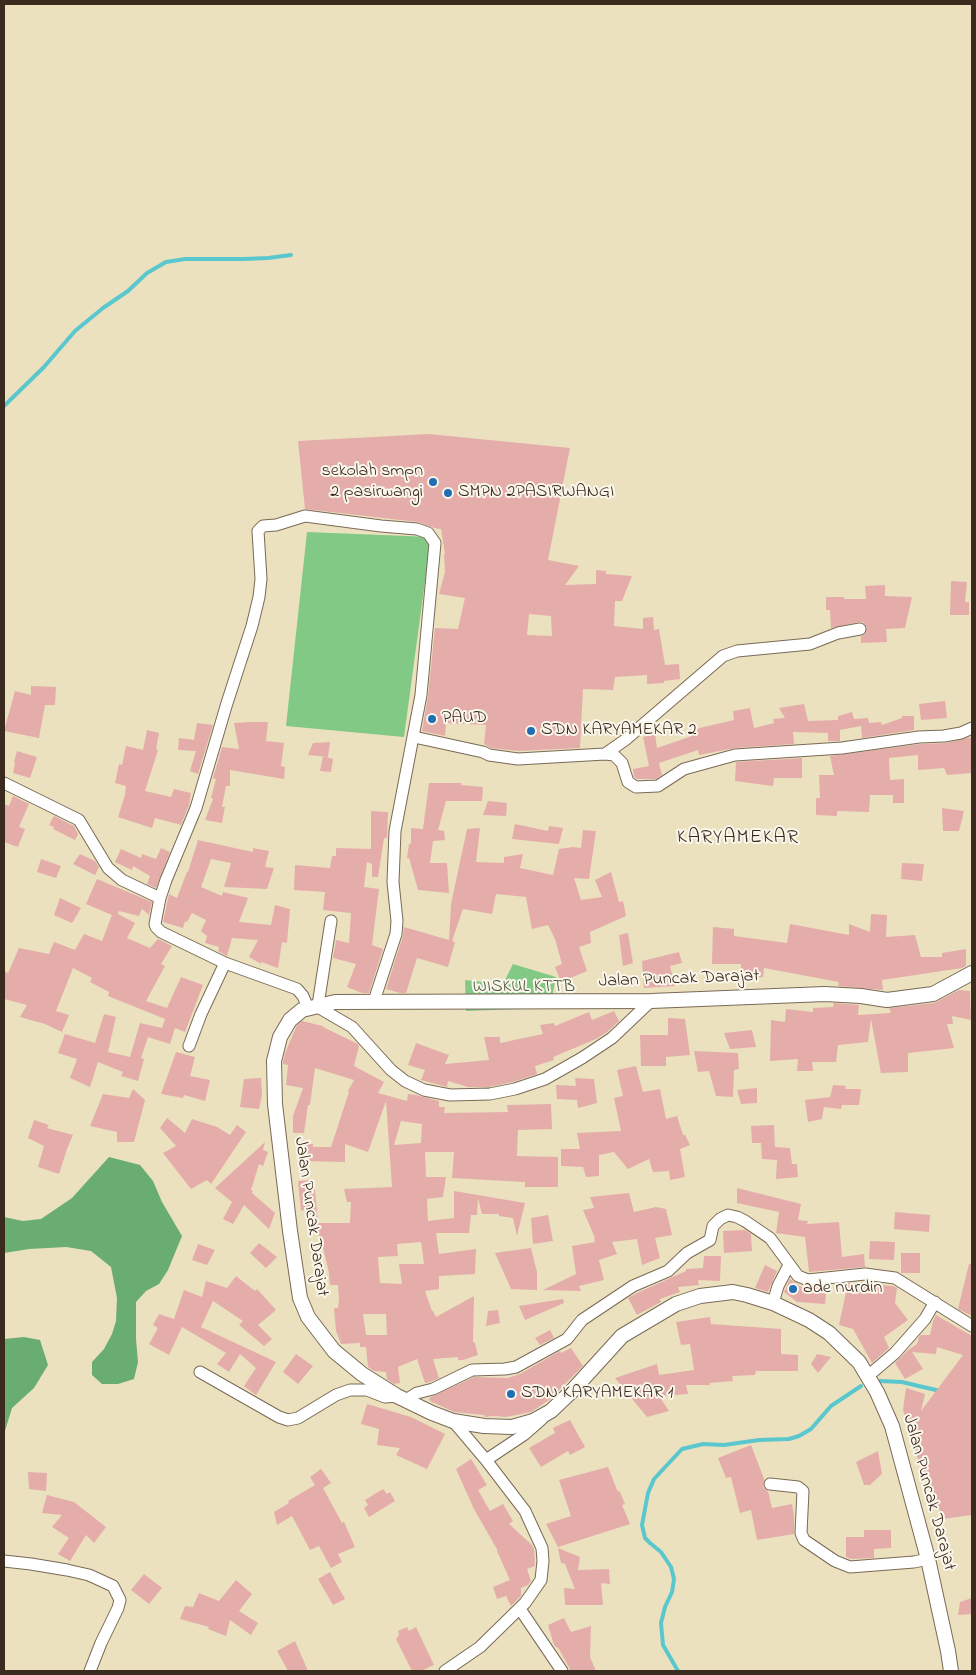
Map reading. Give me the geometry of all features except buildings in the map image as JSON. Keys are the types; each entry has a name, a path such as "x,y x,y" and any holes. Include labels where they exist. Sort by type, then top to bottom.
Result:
{"street":[{"path":"374,1001 396,934 397,921 393,882 395,831 421,695 435,543 428,533 417,529 305,516 276,525 263,526 258,531 261,579 252,626 196,808 160,898 156,927 226,963 297,989 314,1006 352,1027 391,1070 405,1081 424,1090 450,1095 490,1094 545,1079 612,1038 651,1001"},
{"path":"605,754 625,740 723,656 737,651 810,644 838,633 860,629"},
{"path":"414,737 483,752 489,755 518,758 614,755 622,763 628,782 636,787 658,786 684,769 735,755 842,748 919,737 944,736 960,733 972,728"},
{"path":"4,783 79,820 108,868 122,880 160,898"},
{"path":"314,1006 331,921"},
{"path":"189,1046 201,1014 226,963"},
{"name":"Jalan Puncak Darajat","path":"950,1671 948,1651 928,1559 892,1426 859,1362 829,1333 809,1320 773,1303 733,1292 700,1296 676,1304 622,1336 572,1391 551,1411 532,1421 512,1427 484,1426 454,1421 432,1413 401,1398 362,1374 334,1351 308,1317 300,1298 276,1113 274,1061 280,1037 290,1020 302,1010 335,1002 651,1001 825,994 887,1000 933,994 972,973"},
{"path":"200,1372 279,1417 288,1420 298,1418 336,1395 350,1390 367,1390 385,1396 401,1398 433,1389 472,1370 516,1367 567,1339 582,1320 633,1286 668,1271 687,1253 710,1240 713,1226 720,1219 728,1215 738,1217 770,1238 798,1276 808,1280 873,1274 895,1278 972,1326"},
{"path":"773,1303 778,1286 789,1265"},
{"path":"868,1376 895,1353 925,1320 935,1302"},
{"path":"486,1460 525,1434 551,1411"},
{"path":"445,1671 480,1647 520,1609 541,1580 543,1560 542,1548 525,1511 454,1421"},
{"path":"770,1484 798,1487 803,1491 801,1533 804,1540 835,1561 850,1568 928,1559"},
{"path":"4,1561 89,1575 113,1586 120,1600 118,1608 90,1671"},
{"path":"520,1609 562,1671"}],"green space":[{"path":"307,532 431,537 404,737 286,726"},
{"name":"WISKUL KTTB","path":"513,964 556,977 550,1008 466,1011 465,980 503,984"},
{"path":"109,1157 140,1165 153,1181 162,1202 182,1236 168,1270 159,1284 146,1291 136,1302 138,1362 134,1379 118,1384 102,1384 92,1375 92,1362 104,1349 116,1321 117,1298 111,1267 91,1251 66,1247 29,1249 4,1253 4,1217 23,1221 41,1219 72,1198"},
{"path":"24,1337 40,1340 48,1365 34,1388 12,1408 4,1434 4,1339"}],"waterway":[{"path":"4,406 44,367 75,331 128,291 147,273 166,262 185,259 244,259 291,255"},
{"path":"880,1381 902,1382 940,1391"},
{"path":"678,1671 663,1645 661,1623 665,1607 672,1592 674,1579 671,1567 661,1552 645,1538 642,1525 648,1493 654,1479 682,1449 703,1444 724,1445 759,1440 789,1439 799,1436 811,1429 831,1406 861,1386"}],"place":[{"name":"sekolah smpn 2 pasirwangi","path":"433,482"},
{"name":"SMPN 2PASIRWANGI","path":"448,493"},
{"name":"PAUD","path":"432,719"},
{"name":"SDN KARYAMEKAR 2","path":"531,731"},
{"name":"ade nurdin","path":"793,1289"},
{"name":"SDN KARYAMEKAR 1","path":"511,1394"}],"district":[{"name":"KARYAMEKAR","path":"738,839"}]}
